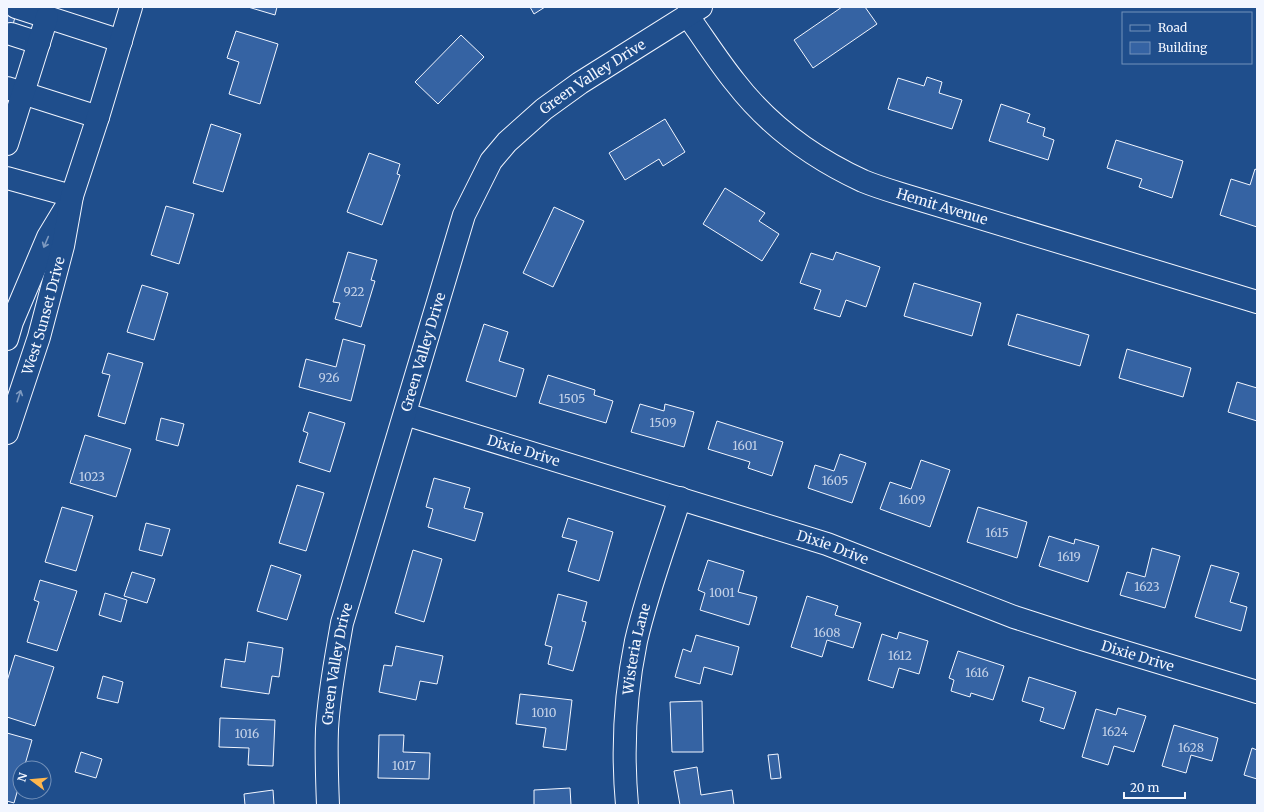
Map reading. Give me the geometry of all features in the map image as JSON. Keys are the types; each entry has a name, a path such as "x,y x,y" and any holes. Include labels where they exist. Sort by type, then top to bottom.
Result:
{"street":[{"path":"16,7 121,41"},
{"name":"West Sunset Drive","path":"7,434 39,337 63,246 72,196 98,117 131,7"},
{"name":"Hemit Avenue","path":"694,11 734,82 760,112 802,147 828,164 865,182 901,194 1257,302"},
{"name":"Green Valley Drive","path":"328,805 327,728 332,678 342,623 464,215 491,161 507,142 544,109 580,83 694,11"},
{"path":"7,144 15,90 40,43 47,17"},
{"path":"11,34 40,43"},
{"path":"15,90 98,117"},
{"path":"7,178 72,196"},
{"name":"West Sunset Drive","path":"7,339 12,322 48,237 72,196"},
{"name":"Dixie Drive","path":"405,414 827,544 1021,619 1082,640 1257,692"},
{"name":"Wisteria Lane","path":"627,805 625,783 625,729 636,641 680,498"}],"building":[{"path":"248,7 277,7 275,15"},
{"path":"530,7 545,7 534,14"},
{"path":"842,7 865,7 877,24 813,68 794,40"},
{"path":"7,15 15,17 7,48"},
{"path":"236,31 278,44 260,104 229,94 239,62 227,58"},
{"path":"461,35 484,57 438,104 415,82"},
{"path":"927,77 942,82 939,93 962,100 952,129 888,109 898,78 924,86"},
{"path":"1001,104 1030,114 1027,122 1045,128 1043,136 1054,140 1048,160 989,141"},
{"path":"665,119 685,152 663,166 659,159 625,180 609,153"},
{"path":"211,124 241,134 223,192 193,183"},
{"path":"1116,140 1183,161 1172,198 1139,187 1142,179 1107,168"},
{"path":"369,153 400,164 397,174 400,175 382,225 347,212"},
{"path":"1255,169 1257,170 1257,227 1220,215 1231,179 1250,185"},
{"path":"725,188 765,213 759,221 779,234 762,261 703,224"},
{"path":"166,206 194,214 179,264 151,255"},
{"path":"554,207 584,221 553,287 523,273"},
{"path":"348,252 377,260 371,280 375,281 361,327 335,319 340,303 333,302"},
{"path":"836,252 880,267 866,307 846,300 840,317 814,309 821,290 800,283 811,253 833,260"},
{"path":"914,283 981,303 972,336 904,316"},
{"path":"142,285 168,293 154,340 127,332"},
{"path":"1017,314 1089,335 1080,366 1008,345"},
{"path":"484,324 508,332 499,361 524,369 516,397 466,381"},
{"path":"343,339 365,345 351,401 299,387 306,359 336,367"},
{"path":"1127,349 1191,368 1183,397 1119,378"},
{"path":"108,353 143,363 125,424 98,416 110,375 102,373"},
{"path":"548,375 595,390 594,395 613,401 606,423 539,403"},
{"path":"1237,382 1257,388 1257,421 1228,412"},
{"path":"640,404 664,411 665,404 694,412 684,447 631,432"},
{"path":"309,412 345,423 330,472 299,462 308,433 303,431"},
{"path":"161,418 184,424 178,446 156,440"},
{"path":"717,421 783,442 772,476 748,468 750,462 708,449"},
{"path":"85,435 131,449 116,497 70,483"},
{"path":"840,454 866,463 852,503 808,488 815,465 834,471"},
{"path":"921,460 950,470 930,527 880,509 890,482 911,489"},
{"path":"434,478 470,488 464,508 483,513 475,541 428,527 433,509 426,507"},
{"path":"297,485 324,493 306,551 279,543"},
{"path":"62,507 93,516 76,571 45,562"},
{"path":"978,507 1027,522 1017,558 967,542"},
{"path":"568,518 613,532 599,581 568,571 577,541 562,537"},
{"path":"146,523 170,529 162,556 139,550"},
{"path":"1049,536 1074,544 1075,539 1099,546 1088,582 1039,566"},
{"path":"1152,548 1180,556 1165,608 1120,595 1127,572 1145,577"},
{"path":"413,550 442,559 424,622 395,613"},
{"path":"708,560 744,571 738,592 757,597 749,625 700,610 705,593 698,590"},
{"path":"271,565 301,575 287,620 257,611"},
{"path":"1211,565 1239,573 1230,602 1247,607 1241,631 1195,617"},
{"path":"132,572 155,579 147,603 124,596"},
{"path":"40,580 77,591 57,651 27,642 39,602 34,600"},
{"path":"105,593 127,600 121,622 99,615"},
{"path":"558,594 587,602 582,621 586,622 573,671 548,664 552,647 545,645"},
{"path":"807,596 838,606 835,615 861,623 853,648 827,640 822,657 791,647"},
{"path":"899,632 928,641 919,674 899,668 893,688 868,680 882,634 897,639"},
{"path":"696,635 739,647 732,675 704,667 700,684 675,677 683,649 691,652"},
{"path":"248,642 283,648 279,677 272,676 269,694 221,687 225,659 245,662"},
{"path":"396,646 443,656 437,684 420,681 416,700 379,692 384,665 392,666"},
{"path":"958,651 1004,666 993,700 971,693 970,697 951,691 954,680 949,678"},
{"path":"15,655 54,667 35,726 7,717 7,681"},
{"path":"103,676 123,682 118,703 97,698"},
{"path":"1029,677 1076,692 1064,729 1040,721 1044,708 1022,701"},
{"path":"520,694 572,700 566,750 543,747 546,728 516,724"},
{"path":"702,701 703,752 672,752 670,702"},
{"path":"1118,708 1146,716 1134,752 1114,746 1108,765 1082,757 1096,709 1116,715"},
{"path":"220,718 275,720 273,766 248,765 249,748 219,747"},
{"path":"1174,725 1218,738 1212,761 1191,755 1186,773 1162,766"},
{"path":"7,733 32,740 26,760 12,760 12,800 15,800 14,803 7,801"},
{"path":"379,735 404,735 403,752 430,753 429,779 378,778"},
{"path":"1252,748 1257,750 1257,779 1244,775"},
{"path":"81,752 102,759 96,778 75,772"},
{"path":"778,754 781,778 771,779 768,755"},
{"path":"697,767 701,795 732,790 734,805 680,805 674,771"},
{"path":"570,788 571,805 534,805 534,790"},
{"path":"273,790 274,805 245,805 244,794"}]}
